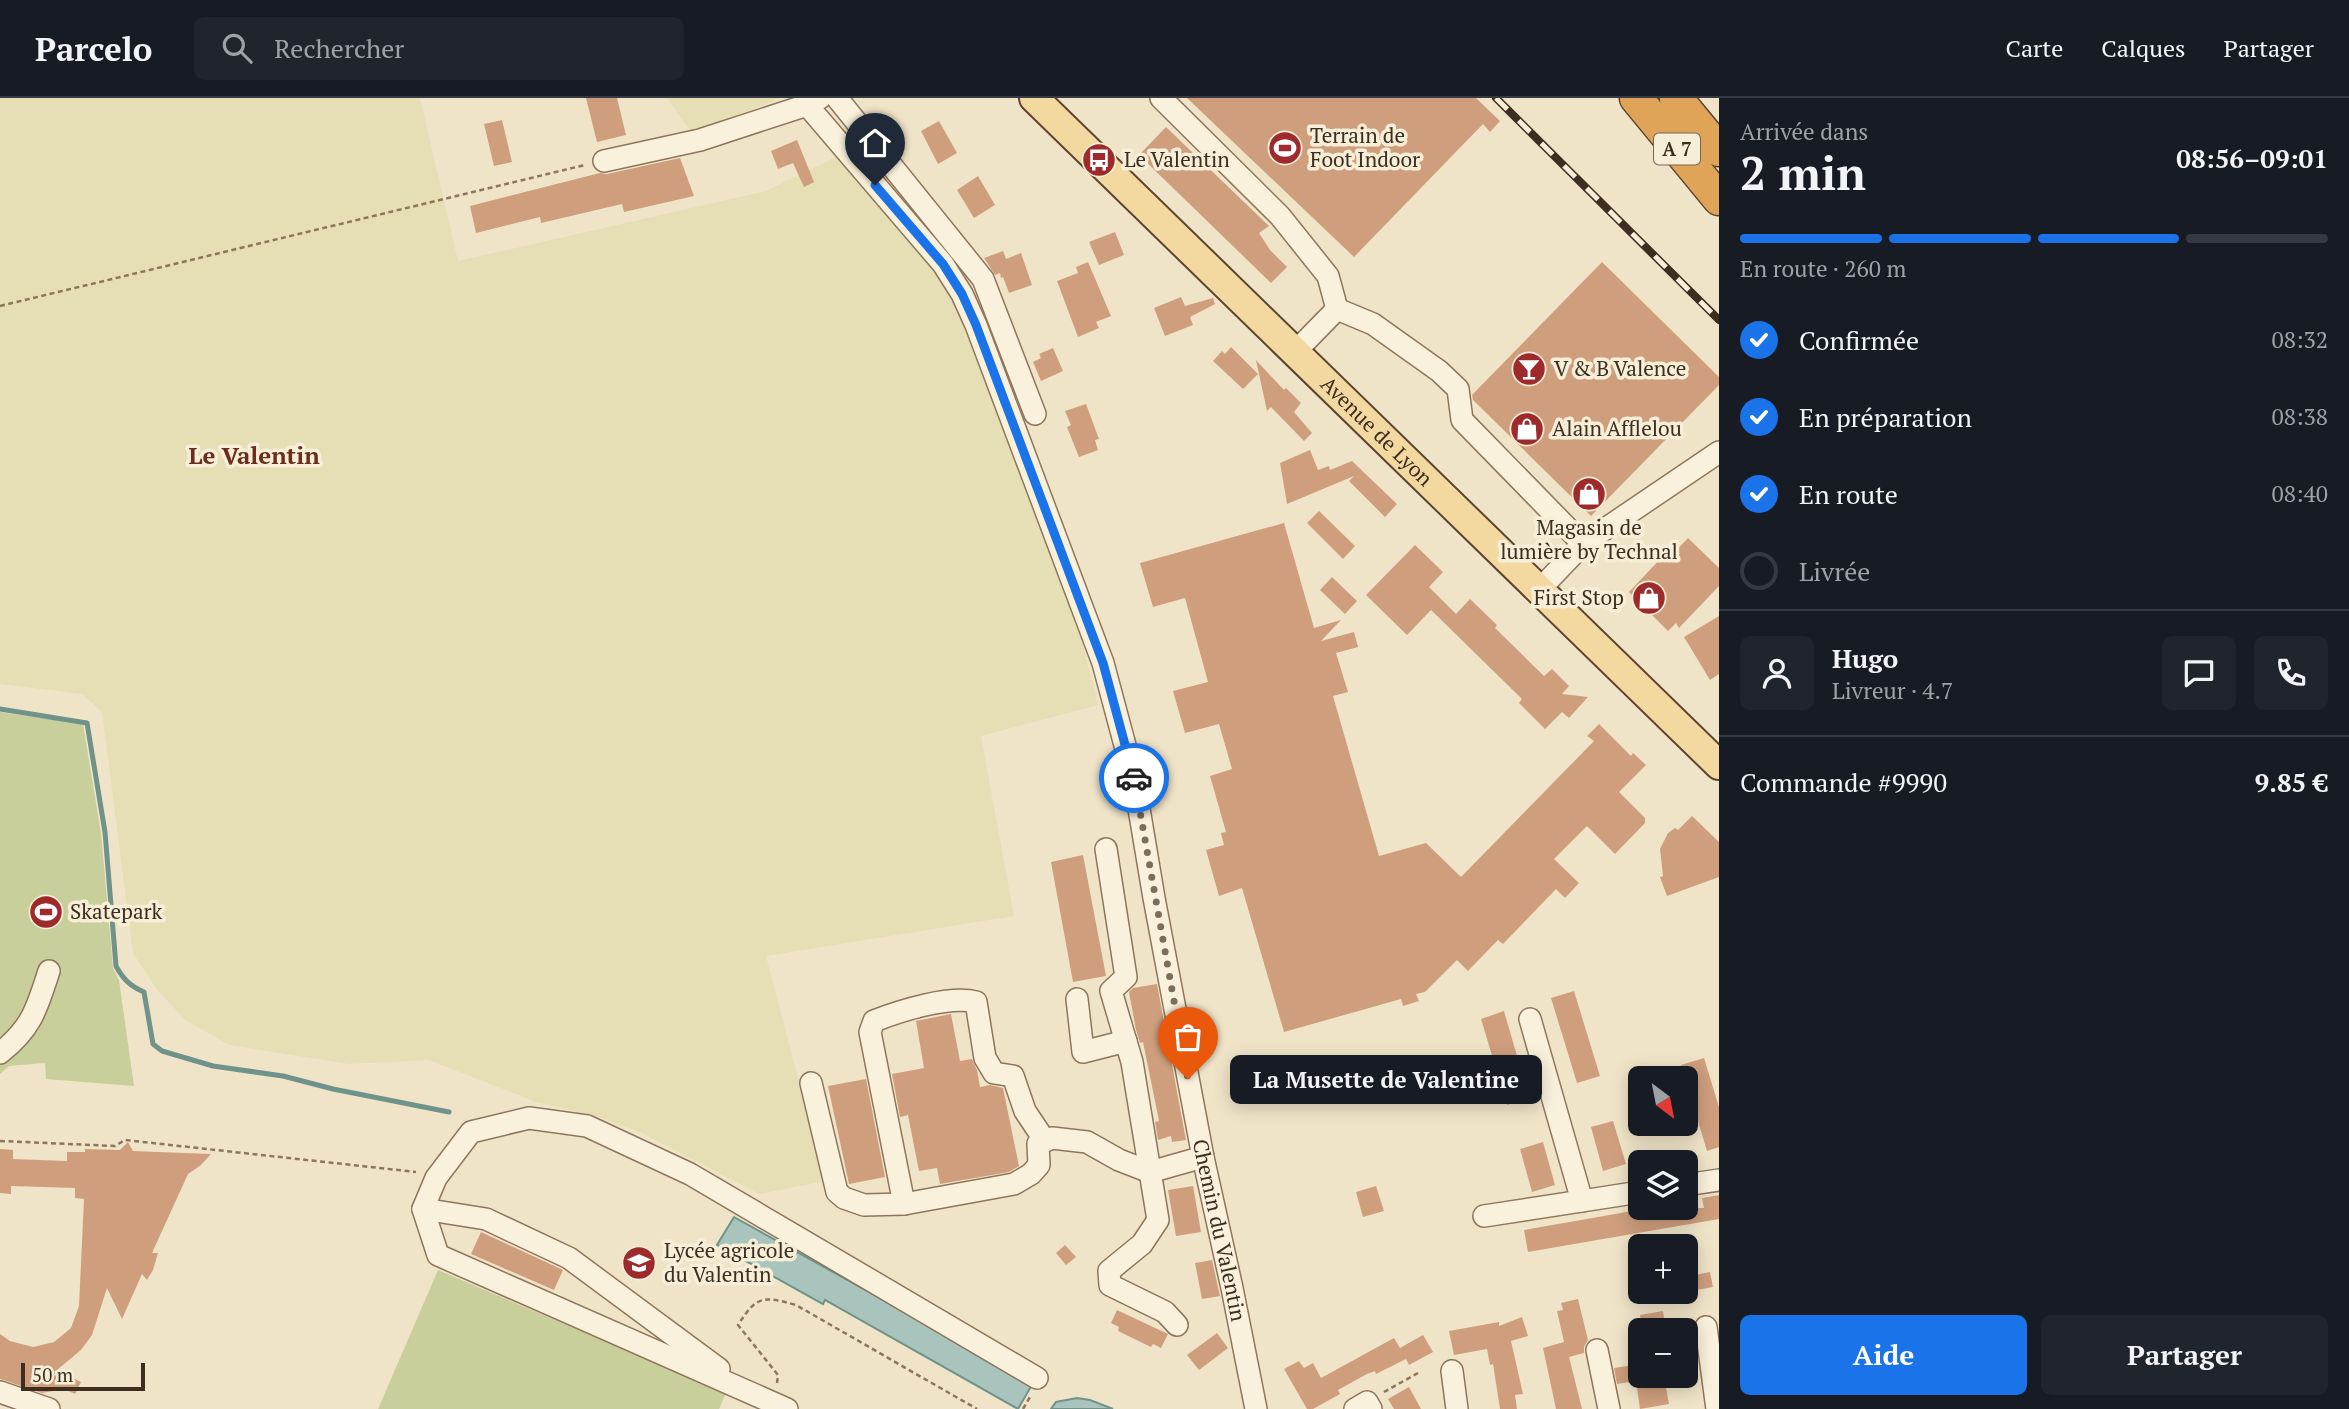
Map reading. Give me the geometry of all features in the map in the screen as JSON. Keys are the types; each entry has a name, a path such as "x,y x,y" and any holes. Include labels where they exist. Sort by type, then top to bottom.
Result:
{"highway":[{"name":"A 7","path":"1636,98 1719,199"},
{"name":"A 7","path":"1676,98 1719,150"}],"main road":[{"name":"Avenue de Lyon","path":"1034,98 1719,765"}],"street":[{"path":"837,98 983,279 1035,414"},
{"path":"1161,98 1280,216 1328,276 1337,309"},
{"path":"604,161 700,140 814,102"},
{"name":"Chemin du Valentin","path":"814,102 943,264 962,294 1103,663 1134,779 1203,1157 1256,1409"},
{"path":"1294,352 1337,309"},
{"path":"1337,309 1373,324 1439,371 1458,389 1462,420 1583,544"},
{"path":"1539,590 1583,544 1719,452"},
{"path":"1106,849 1126,977 1111,990 1132,1062 1158,1220 1142,1244 1110,1271 1110,1285 1165,1312 1177,1325"},
{"path":"0,1053 25,1030 49,971"},
{"path":"904,1204 870,1032 874,1021 896,1012 963,999 976,1002 985,1058 994,1073 1013,1076 1025,1111 1045,1141"},
{"path":"1077,999 1083,1052 1126,1041"},
{"path":"1530,1019 1582,1201"},
{"path":"811,1083 837,1192 844,1198 864,1205 904,1204 1014,1184 1031,1174 1039,1165 1038,1143 1052,1138 1087,1142 1119,1160 1150,1172 1203,1157"},
{"path":"781,1406 438,1255 423,1209 436,1178 471,1132 529,1118 587,1126 690,1174 1037,1378"},
{"path":"1698,1183 1719,1180"},
{"path":"1484,1216 1628,1194"},
{"path":"423,1209 486,1219 569,1258 752,1393"},
{"path":"1706,1327 1717,1409"},
{"path":"1597,1350 1609,1409"},
{"path":"1452,1371 1457,1409"},
{"path":"0,1392 49,1409"}],"path":[{"path":"0,306 604,161"},
{"path":"0,1141 115,1146 125,1140 426,1174 436,1178"},
{"path":"781,1406 778,1376 738,1325 750,1306 770,1298 796,1305 977,1409"},
{"path":"1364,1407 1418,1373"}],"shaded area":[{"path":"0,98 420,98 458,261 766,191 842,154 956,296 1067,581 1098,705 981,736 1014,916 766,956 825,1181 759,1194 638,1131 592,1115 536,1102 429,1060 349,1064 229,1045 185,1020 156,988 133,953 102,712 82,694 0,684"},
{"path":"667,98 782,98 691,132"}],"green space":[{"path":"0,712 83,724 101,833 113,968 119,980 134,1086 46,1079 45,1063 9,1066 0,1074"},
{"path":"438,1270 726,1393 719,1409 378,1409"}],"water":[{"path":"734,1217 1033,1383 1018,1409 825,1300 823,1304 717,1245"},
{"path":"1077,1398 1113,1409 1051,1409 1056,1402"}],"building":[{"path":"586,98 617,98 626,135 597,142"},
{"path":"1187,98 1476,98 1500,121 1490,132 1483,124 1354,257"},
{"path":"502,120 512,162 494,166 484,124"},
{"path":"939,121 957,153 938,164 921,131"},
{"path":"1166,127 1269,226 1259,233 1270,250 1287,267 1271,283 1139,155"},
{"path":"797,140 814,182 804,187 793,163 778,169 771,151"},
{"path":"680,158 694,196 624,212 622,204 541,223 540,217 476,233 470,206 600,173 607,174"},
{"path":"978,176 995,205 974,218 957,190"},
{"path":"1115,232 1124,255 1099,265 1089,242"},
{"path":"1003,251 1006,259 1021,253 1032,285 1009,293 1003,277 1001,278 1000,273 995,275 984,258"},
{"path":"1088,262 1111,316 1096,322 1099,328 1078,337 1057,281 1078,273 1076,267"},
{"path":"1602,262 1719,377 1719,385 1591,516 1473,400 1472,395"},
{"path":"1181,297 1185,306 1213,298 1215,304 1190,317 1193,325 1165,336 1154,308"},
{"path":"1231,347 1258,374 1243,389 1213,361 1222,351 1225,354"},
{"path":"1053,348 1063,371 1041,381 1033,362 1041,358 1039,354"},
{"path":"1256,360 1284,390 1286,388 1301,403 1294,412 1312,433 1304,441 1271,407 1267,411"},
{"path":"1086,404 1099,439 1095,440 1098,450 1079,457 1067,427 1071,425 1065,411"},
{"path":"1310,450 1318,470 1329,466 1330,470 1352,461 1397,504 1385,517 1349,481 1354,476 1287,504 1280,463"},
{"path":"1319,511 1355,546 1343,559 1307,523"},
{"path":"1284,523 1314,628 1341,620 1321,641 1354,632 1358,647 1336,653 1348,692 1333,696 1379,856 1426,843 1461,877 1594,741 1587,736 1599,724 1631,756 1633,753 1646,765 1619,792 1645,818 1645,823 1615,854 1587,826 1554,859 1579,883 1565,898 1556,889 1503,944 1498,940 1468,971 1457,960 1425,992 1416,994 1419,1001 1403,1006 1401,999 1284,1032 1242,888 1219,896 1206,850 1224,845 1221,833 1226,832 1210,776 1232,769 1219,724 1185,733 1173,691 1208,682 1185,598 1153,607 1140,563"},
{"path":"1688,538 1719,568 1719,586 1679,628 1676,623 1668,631 1629,592 1664,555 1668,559"},
{"path":"1415,545 1443,572 1429,587 1456,614 1470,599 1544,676 1552,669 1569,686 1562,694 1588,697 1569,718 1562,712 1545,729 1519,703 1522,699 1431,610 1407,635 1366,595"},
{"path":"1332,577 1357,601 1345,614 1320,590"},
{"path":"1719,616 1719,674 1710,680 1684,637"},
{"path":"1692,816 1719,842 1719,877 1667,896 1660,877 1663,876 1660,849 1668,833 1675,828 1678,830"},
{"path":"1083,855 1106,976 1073,982 1051,862"},
{"path":"1157,984 1186,1140 1172,1142 1171,1136 1158,1140 1155,1122 1159,1121 1143,1042 1140,1043 1136,1030 1129,992 1133,988"},
{"path":"1574,991 1600,1076 1577,1083 1551,998"},
{"path":"1504,1011 1529,1097 1507,1105 1481,1019"},
{"path":"951,1014 960,1061 972,1059 980,1087 990,1085 1003,1088 1019,1166 1009,1172 940,1184 937,1168 919,1171 908,1115 900,1117 892,1074 924,1068 916,1021"},
{"path":"1704,1058 1719,1107 1719,1147 1707,1151 1698,1121 1698,1066 1681,1065"},
{"path":"866,1079 885,1177 849,1184 828,1086"},
{"path":"1613,1121 1626,1164 1603,1171 1591,1127"},
{"path":"128,1142 133,1151 211,1154 188,1174 152,1253 158,1253 153,1270 147,1280 142,1274 122,1319 107,1288 92,1335 81,1350 57,1370 81,1382 75,1394 64,1389 42,1393 0,1379 0,1334 10,1341 33,1347 54,1342 71,1328 79,1306 84,1199 75,1198 75,1188 11,1186 11,1194 0,1193 0,1149 13,1150 13,1159 67,1161 67,1152 85,1152 85,1149 120,1150"},
{"path":"1543,1142 1555,1185 1532,1192 1520,1149"},
{"path":"1193,1186 1201,1232 1176,1236 1168,1190"},
{"path":"1376,1186 1384,1211 1363,1217 1356,1192"},
{"path":"1719,1195 1719,1219 1528,1252 1524,1230 1628,1212 1628,1220 1698,1220 1698,1208 1704,1208 1702,1198"},
{"path":"481,1232 563,1270 554,1290 471,1254"},
{"path":"1065,1245 1076,1257 1066,1265 1056,1253"},
{"path":"1212,1260 1220,1296 1202,1299 1195,1263"},
{"path":"1710,1272 1713,1287 1698,1290 1698,1274"},
{"path":"1578,1299 1588,1340 1584,1353 1569,1357 1582,1409 1556,1409 1543,1348 1564,1342 1557,1311 1563,1310 1561,1303"},
{"path":"1117,1310 1168,1334 1161,1348 1153,1344 1151,1347 1118,1331 1119,1327 1111,1323"},
{"path":"1663,1311 1664,1318 1641,1318 1640,1315"},
{"path":"1522,1317 1528,1336 1511,1341 1523,1394 1515,1395 1517,1409 1500,1409 1493,1364 1490,1365 1487,1349 1454,1355 1449,1331 1499,1322 1499,1326"},
{"path":"1217,1333 1228,1348 1199,1370 1187,1355"},
{"path":"1423,1335 1433,1352 1409,1365 1406,1359 1376,1374 1375,1371 1367,1374 1338,1390 1340,1394 1313,1409 1307,1409 1284,1369 1299,1361 1304,1368 1313,1363 1321,1378 1394,1338 1400,1348"},
{"path":"1628,1366 1628,1382 1617,1384 1614,1368"},
{"path":"1409,1387 1421,1409 1394,1409 1388,1399"},
{"path":"1637,1388 1666,1388 1669,1404 1640,1409"}],"waterway":[{"path":"0,709 87,723 105,832 116,966 127,982 144,992 153,1044 162,1051 213,1066 283,1076 333,1089 449,1112"}],"railway":[{"path":"1496,98 1719,320"}],"way so far":[{"path":"1134,778 1188,1079"}],"place":[{"name":"Terrain de Foot Indoor","path":"1285,148"},
{"name":"Le Valentin","path":"1099,160"},
{"name":"V & B Valence","path":"1529,369"},
{"name":"Alain Afflelou","path":"1527,429"},
{"name":"Magasin de lumière by Technal","path":"1589,494"},
{"name":"First Stop","path":"1649,598"},
{"name":"Skatepark","path":"46,912"},
{"name":"La Musette de Valentine","path":"1188,1079"},
{"name":"Lycée agricole du Valentin","path":"639,1263"}],"district":[{"name":"Le Valentin","path":"254,456"}],"route":[{"path":"875,185 943,264 962,294 976,325 1103,663 1134,778"}]}
